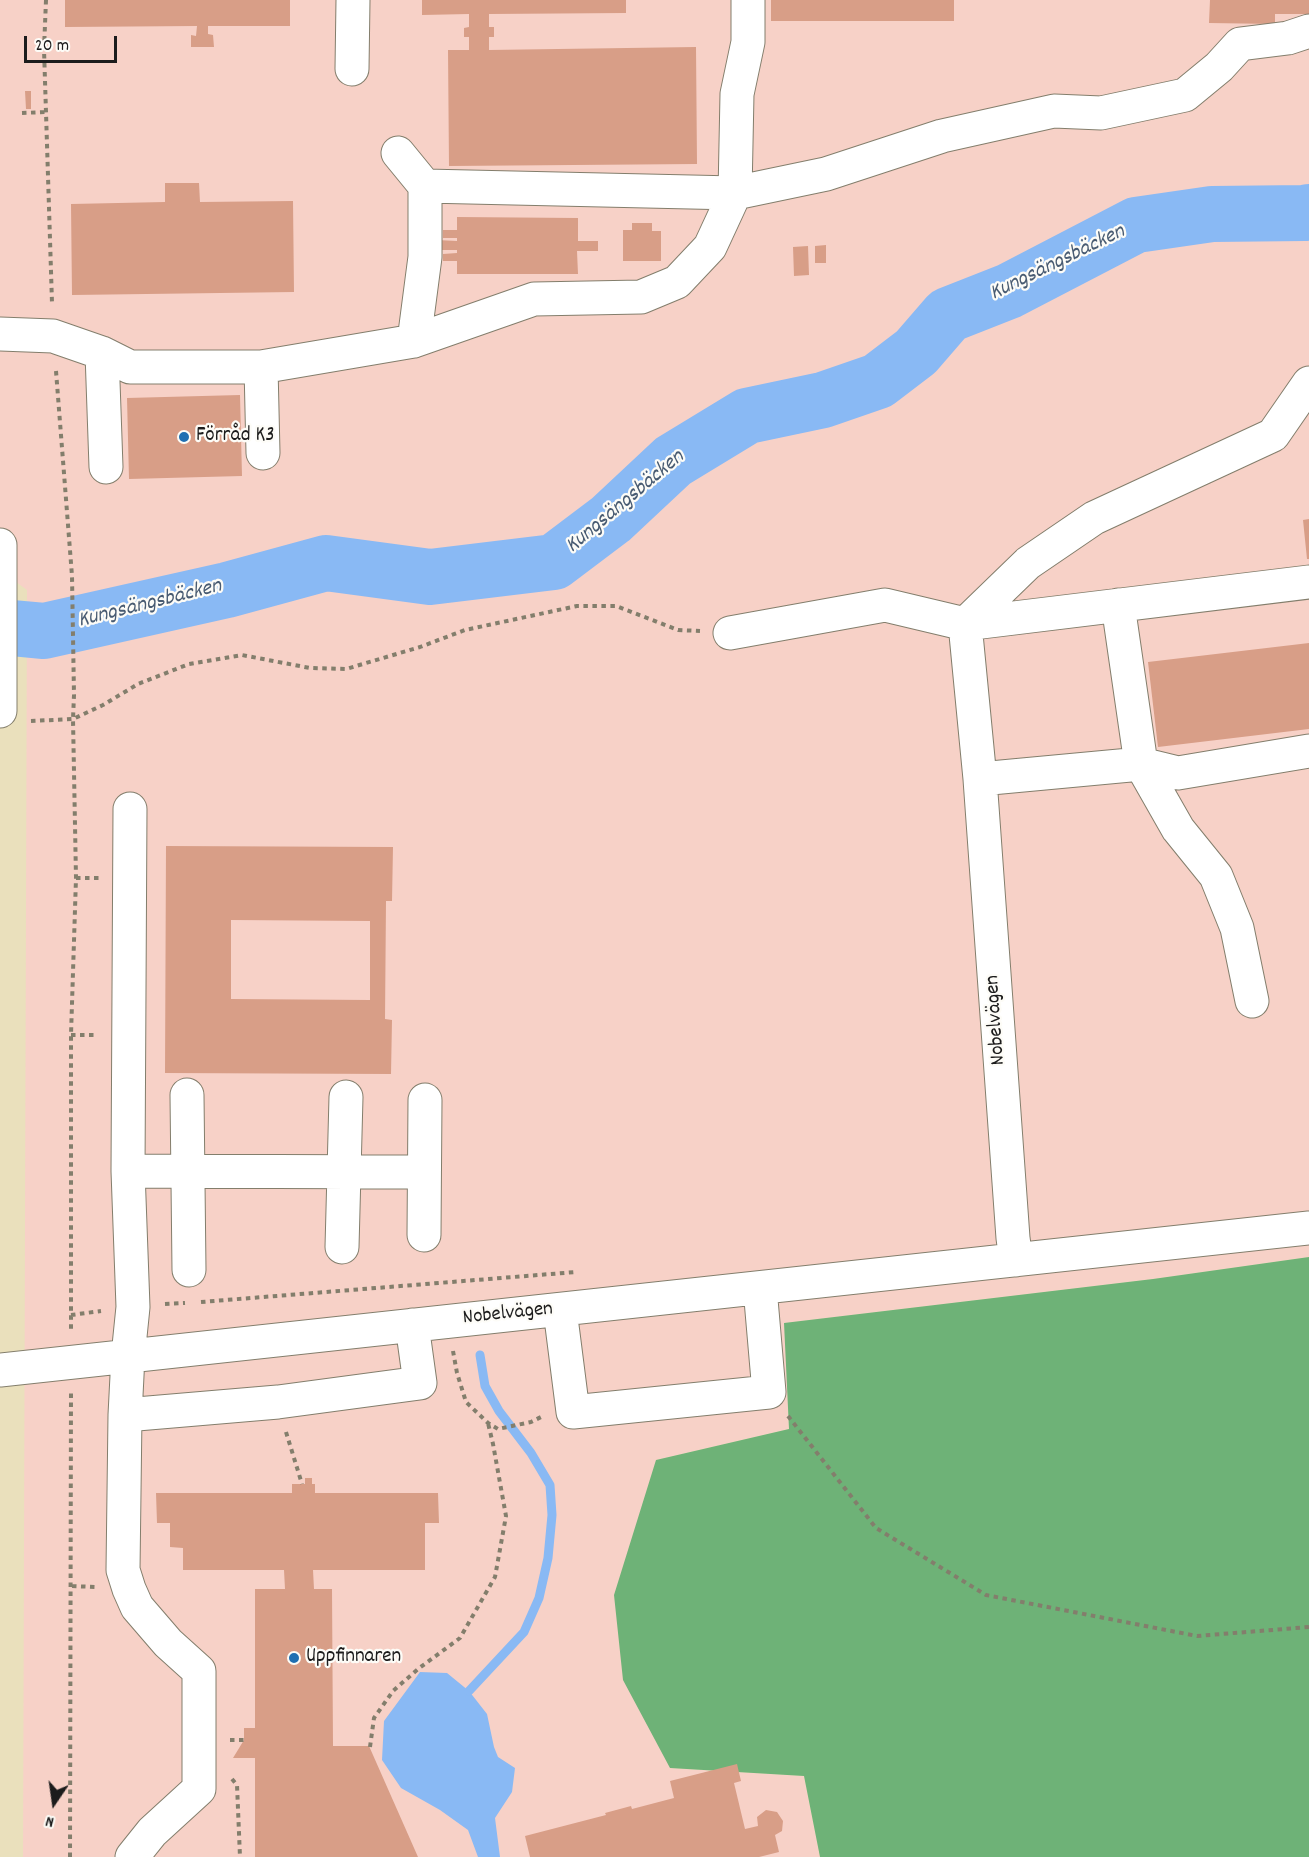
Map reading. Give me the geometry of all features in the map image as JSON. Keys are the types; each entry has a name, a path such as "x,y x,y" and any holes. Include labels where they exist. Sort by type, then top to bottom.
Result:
{"street":[{"path":"352,69 353,0"},
{"path":"0,334 53,336 102,353 130,367 261,367 414,341 534,299 641,297 677,282 710,247 735,192 737,94 748,42 748,0"},
{"path":"425,186 735,192 781,184 826,174 942,136 1054,111 1101,113 1185,95 1219,67 1240,44 1288,38 1309,31"},
{"path":"398,153 425,186 425,257 414,341"},
{"path":"102,353 106,467"},
{"path":"261,367 262,453"},
{"path":"964,624 1028,563 1094,518 1273,435 1309,383"},
{"path":"0,545 1,660 10,716"},
{"path":"730,633 885,605 964,624 1309,582"},
{"path":"1118,605 1141,764 1178,829 1216,876 1237,928 1251,1001"},
{"name":"Nobelvägen","path":"964,624 980,779 1016,1260"},
{"path":"980,779 1141,764 1178,773 1309,751"},
{"path":"130,809 128,1171 133,1307 125,1415 123,1570 137,1607 168,1643 199,1671 199,1789 152,1832 132,1857"},
{"path":"187,1095 189,1270"},
{"path":"342,1247 346,1097"},
{"path":"424,1235 425,1100"},
{"path":"128,1171 424,1172"},
{"name":"Nobelvägen","path":"0,1370 1309,1228"},
{"path":"560,1310 573,1412 769,1392 760,1288"},
{"path":"125,1415 278,1402 420,1383 412,1325"}],"path":[{"path":"45,0 44,49 53,336 72,576 74,695 76,878 71,1035 70,1857"},
{"path":"22,113 46,112"},
{"path":"10,716 73,719 103,705 138,684 189,664 242,655 310,668 346,669 420,647 465,630 577,606 616,606 678,630 730,633"},
{"path":"449,1322 457,1373 466,1402 488,1423 498,1429 531,1422"},
{"path":"769,1392 876,1528 986,1595 1197,1636 1309,1627"},
{"path":"278,1402 302,1484"},
{"path":"370,1747 374,1718 393,1691 417,1669 460,1638 495,1577 506,1516 488,1423"}],"shaded area":[{"path":"0,0 1302,0 1309,7 1309,1257 1153,1279 785,1323 789,1429 656,1460 670,1768 804,1776 820,1857 23,1857 27,590 0,570"}],"green space":[{"path":"1309,1257 1309,1857 820,1857 804,1776 670,1768 623,1680 614,1595 656,1460 789,1429 784,1323 1153,1279"}],"water":[{"path":"420,1672 447,1673 469,1691 487,1714 498,1757 515,1768 512,1792 495,1818 500,1857 478,1857 468,1830 440,1810 401,1788 382,1760 384,1721"}],"building":[{"path":"65,0 290,0 290,26 208,26 208,34 213,35 214,47 191,47 191,35 196,36 197,26 65,27"},
{"path":"422,0 626,0 626,13 489,14 489,27 494,27 494,37 489,37 489,50 696,47 697,164 449,166 448,50 469,50 469,37 464,37 464,28 469,27 469,14 422,15"},
{"path":"771,0 954,0 954,21 771,21"},
{"path":"1210,0 1309,0 1309,14 1275,14 1275,24 1209,23"},
{"path":"25,91 31,91 31,109 26,109"},
{"path":"165,183 199,183 200,202 293,201 294,292 72,295 71,204 165,202"},
{"path":"457,217 578,218 578,241 598,241 598,251 577,251 578,274 457,274 457,261 443,261 443,254 457,253 457,250 437,250 437,240 457,241 457,238 443,238 443,230 457,230"},
{"path":"632,223 652,223 652,231 661,231 661,261 623,261 623,230 632,230"},
{"path":"826,245 826,263 815,263 815,246"},
{"path":"808,246 809,275 794,276 793,247"},
{"name":"Förråd K3","path":"240,395 242,476 129,479 127,398"},
{"path":"1309,519 1309,559 1307,559 1303,520"},
{"path":"1309,643 1309,729 1158,747 1148,662"},
{"path":"166,846 393,847 392,901 386,901 385,1019 392,1020 391,1074 165,1073","holes":["231,920 370,921 370,1000 231,999"]},
{"name":"Uppfinnaren","path":"305,1478 312,1478 315,1493 438,1493 439,1523 425,1523 425,1570 313,1570 314,1589 332,1589 333,1746 369,1746 418,1857 255,1857 255,1758 233,1758 244,1740 244,1728 255,1728 255,1589 285,1589 284,1570 183,1570 183,1548 170,1547 170,1523 157,1523 156,1493 292,1493 292,1484 305,1484"},
{"path":"737,1764 741,1781 734,1783 745,1829 758,1826 757,1817 766,1810 777,1812 783,1821 782,1831 775,1835 779,1852 759,1857 530,1857 525,1836 606,1815 605,1813 631,1806 632,1809 674,1798 670,1781"}],"waterway":[{"name":"Kungsängsbäcken","path":"0,627 44,631 227,590 326,563 430,577 554,562 611,519 673,461 747,416 823,400 878,381 916,352 948,315 1009,291 1136,225 1212,214 1309,212"},
{"path":"469,1691 524,1632 539,1598 548,1558 552,1515 550,1485 531,1453 499,1411 485,1386 480,1355"}],"place":[{"name":"Förråd K3","path":"184,437"},
{"name":"Uppfinnaren","path":"294,1658"}]}
